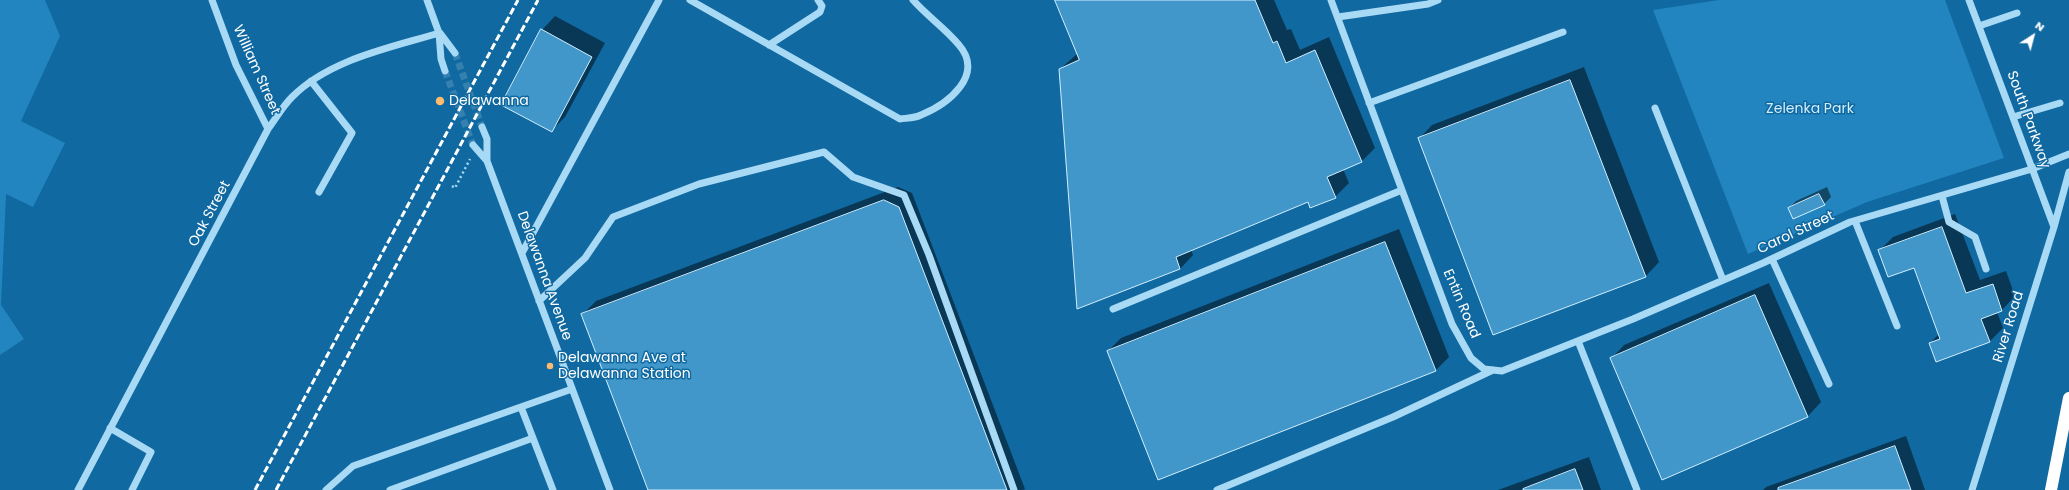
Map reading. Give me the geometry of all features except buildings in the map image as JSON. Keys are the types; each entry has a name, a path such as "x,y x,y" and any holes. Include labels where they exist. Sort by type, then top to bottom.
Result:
{"highway":[{"path":"2051,490 2069,398"}],"street":[{"name":"William Street","path":"212,0 236,65 268,129"},
{"path":"427,0 439,33 441,59 445,70"},
{"path":"522,254 658,0"},
{"path":"690,0 900,119 920,116 938,107 954,95 966,78 968,62 960,46 913,0"},
{"path":"769,45 820,12 822,6 818,0"},
{"name":"Entin Road","path":"1331,0 1452,324 1471,358 1484,369 1493,370"},
{"path":"1338,17 1428,4 1438,0"},
{"name":"South Parkway","path":"1969,0 2054,227"},
{"path":"1979,26 2016,13"},
{"path":"1369,103 1563,32"},
{"name":"Oak Street","path":"78,490 268,129 291,97 311,82 344,63 439,33"},
{"path":"439,33 455,52"},
{"path":"311,82 352,132 319,192"},
{"path":"2013,117 2060,103"},
{"path":"1655,108 1723,280"},
{"name":"Delawanna Avenue","path":"482,127 487,139 487,161"},
{"name":"Delawanna Avenue","path":"473,145 487,161 610,490"},
{"path":"539,301 585,258 613,217 699,184 824,152 853,177 904,195 929,255 1014,490"},
{"name":"Carol Street","path":"1578,341 1772,259 1855,221 2032,169 2069,154"},
{"name":"River Road","path":"1972,490 2054,227 2069,172"},
{"path":"1113,309 1252,250 1402,190"},
{"path":"1942,196 1949,222 1975,237 1986,269"},
{"path":"1855,221 1897,326"},
{"path":"1772,259 1829,384"},
{"path":"1216,490 1393,417 1493,370 1502,371 1578,341 1637,490"},
{"path":"326,490 353,466 572,389"},
{"path":"521,407 553,490"},
{"path":"110,428 151,452 132,490"},
{"path":"390,490 533,438"}],"path":[{"path":"452,186 455,188 470,159"}],"green space":[{"path":"0,0 45,0 60,36 21,121 65,143 33,207 6,194 1,305 24,339 0,355"},
{"name":"Zelenka Park","path":"1719,0 1945,0 2004,158 1867,202 1748,254 1653,10"}],"tunnel":[{"path":"455,53 482,127"},
{"path":"445,71 473,145"}],"railway":[{"path":"255,490 518,0"},
{"path":"276,490 538,0"}],"place":[{"name":"Delawanna","path":"440,101"},
{"name":"Delawanna Ave at Delawanna Station","path":"550,366"}]}
